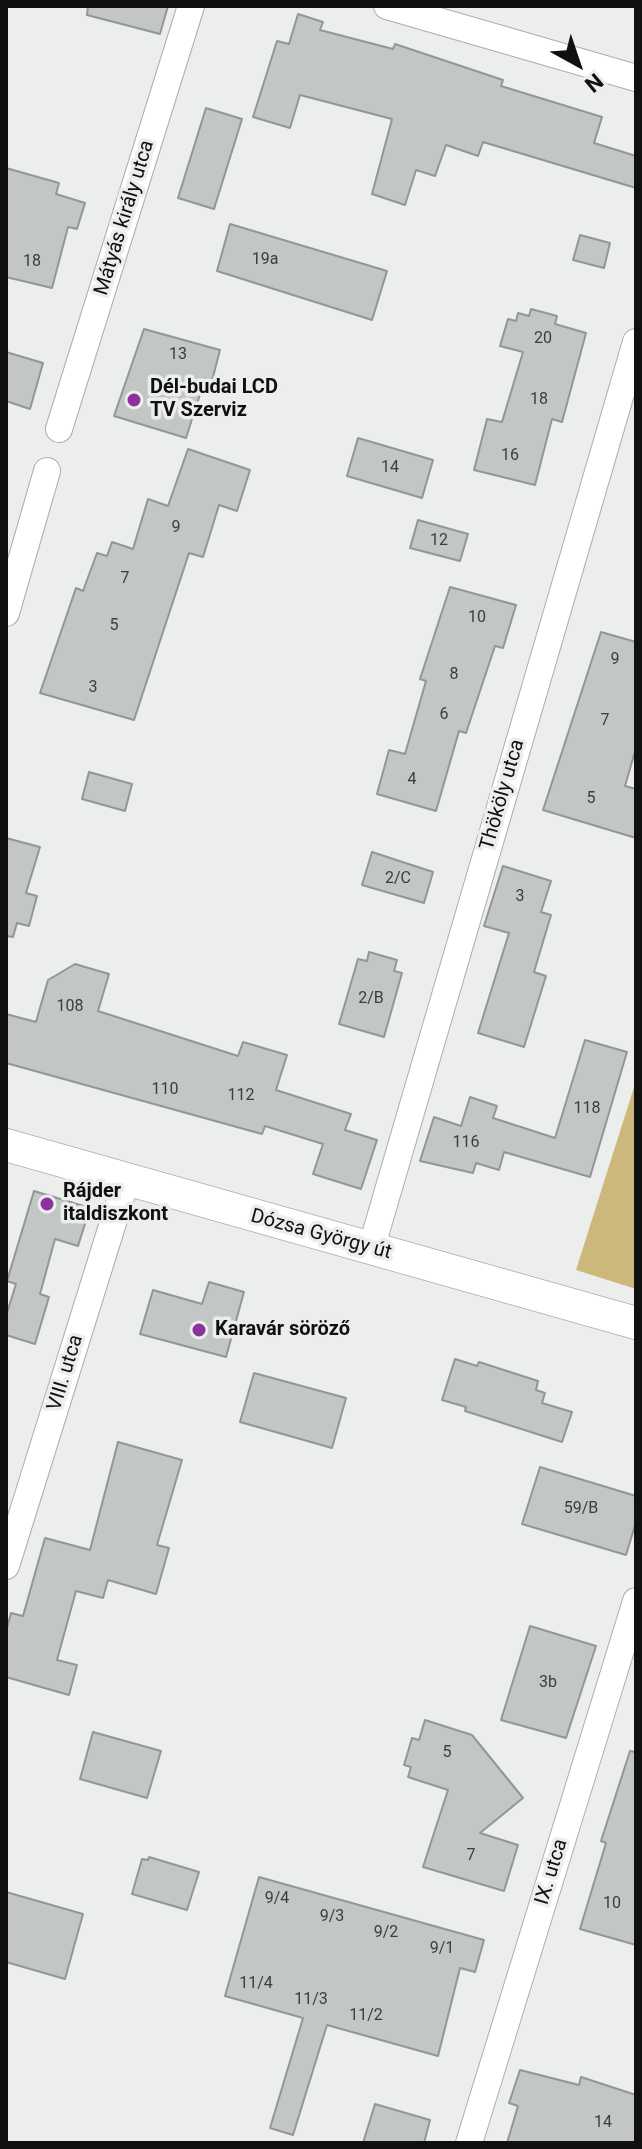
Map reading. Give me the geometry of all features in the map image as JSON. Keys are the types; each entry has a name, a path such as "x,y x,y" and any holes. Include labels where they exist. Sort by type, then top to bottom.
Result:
{"street":[{"name":"Mátyás király utca","path":"59,429 191,6"},
{"path":"387,6 636,78"},
{"name":"Thököly utca","path":"371,1249 636,342"},
{"path":"6,613 47,471"},
{"name":"Dózsa György út","path":"6,1145 636,1323"},
{"name":"VIII. utca","path":"6,1566 126,1181"},
{"name":"IX. utca","path":"469,2143 636,1601"}],"shaded area":[{"path":"636,1081 636,1289 576,1270"}],"building":[{"path":"88,6 168,6 160,34 87,15"},
{"path":"298,14 323,22 320,30 393,49 395,44 503,80 501,86 602,117 594,143 636,156 636,188 483,142 478,156 446,145 435,176 416,170 405,205 372,194 392,119 300,95 290,128 253,117 277,41 289,44"},
{"path":"206,108 242,119 214,209 178,198"},
{"path":"6,168 59,183 56,194 85,203 77,229 68,227 52,288 6,277"},
{"path":"230,224 387,271 372,320 217,271"},
{"path":"580,235 610,243 604,268 573,260"},
{"path":"531,309 557,316 555,324 586,333 562,422 552,419 535,485 474,470 487,419 502,422 523,352 500,346 508,319 516,321 518,313 529,316"},
{"path":"144,329 220,350 212,381 205,379 186,438 114,416"},
{"path":"6,352 43,363 30,409 6,401"},
{"path":"358,438 433,460 422,498 347,476"},
{"path":"188,449 250,470 237,511 219,505 203,557 189,553 134,720 40,693 76,588 83,591 97,553 107,556 112,542 133,549 148,499 168,506"},
{"path":"418,520 468,534 460,561 410,548"},
{"path":"450,587 516,605 503,648 495,646 466,733 459,731 436,811 377,794 389,750 405,754 426,681 420,679"},
{"path":"601,632 636,642 636,748 625,786 636,789 636,838 543,810"},
{"path":"89,772 132,784 125,811 82,799"},
{"path":"6,838 40,847 26,893 37,896 29,926 17,923 13,937 6,936"},
{"path":"372,852 433,872 424,903 362,885"},
{"path":"503,866 551,881 541,912 551,915 534,972 546,976 524,1047 478,1033 509,933 484,926"},
{"path":"369,952 397,960 394,971 402,973 384,1037 339,1024 358,959 367,961"},
{"path":"75,964 109,974 98,1011 238,1056 243,1042 287,1055 276,1090 351,1114 345,1130 377,1140 361,1189 313,1174 323,1144 265,1126 262,1134 6,1063 6,1014 36,1022 48,980"},
{"path":"585,1040 627,1052 590,1177 504,1152 499,1170 476,1163 473,1173 420,1161 434,1117 461,1126 470,1097 497,1106 493,1118 555,1138"},
{"path":"34,1191 90,1208 78,1246 55,1239 40,1294 49,1297 35,1344 6,1335 6,1316 16,1284 7,1281"},
{"path":"209,1282 244,1292 226,1357 140,1334 153,1290 202,1304"},
{"path":"455,1359 477,1366 479,1362 538,1381 536,1390 545,1393 542,1403 572,1412 562,1442 465,1411 466,1407 442,1400"},
{"path":"254,1373 346,1398 332,1448 240,1422"},
{"path":"118,1442 182,1460 157,1545 169,1548 156,1594 108,1580 103,1598 76,1591 57,1660 77,1665 69,1695 6,1677 6,1632 11,1613 23,1616 45,1538 90,1550"},
{"path":"540,1467 636,1496 636,1522 626,1555 522,1524"},
{"path":"530,1626 596,1646 566,1738 501,1720"},
{"path":"425,1720 472,1735 523,1798 480,1833 518,1845 504,1891 423,1867 448,1790 408,1777 411,1767 404,1765 412,1738 419,1740"},
{"path":"93,1732 161,1751 147,1798 80,1779"},
{"path":"630,1751 636,1752 636,1945 580,1929 606,1843 601,1841"},
{"path":"149,1857 199,1872 187,1910 132,1894 142,1859 148,1860"},
{"path":"259,1877 484,1940 475,1972 460,1968 438,2056 327,2025 293,2135 270,2128 303,2018 225,1996"},
{"path":"6,1892 83,1914 65,1979 6,1962"},
{"path":"520,2070 579,2085 581,2077 636,2095 636,2143 507,2143 518,2106 509,2103"},
{"path":"375,2104 430,2120 424,2143 363,2143"}],"place":[{"name":"Dél-budai LCD TV Szerviz","path":"134,400"},
{"name":"Rájder italdiszkont","path":"47,1204"},
{"name":"Karavár söröző","path":"199,1330"}]}
